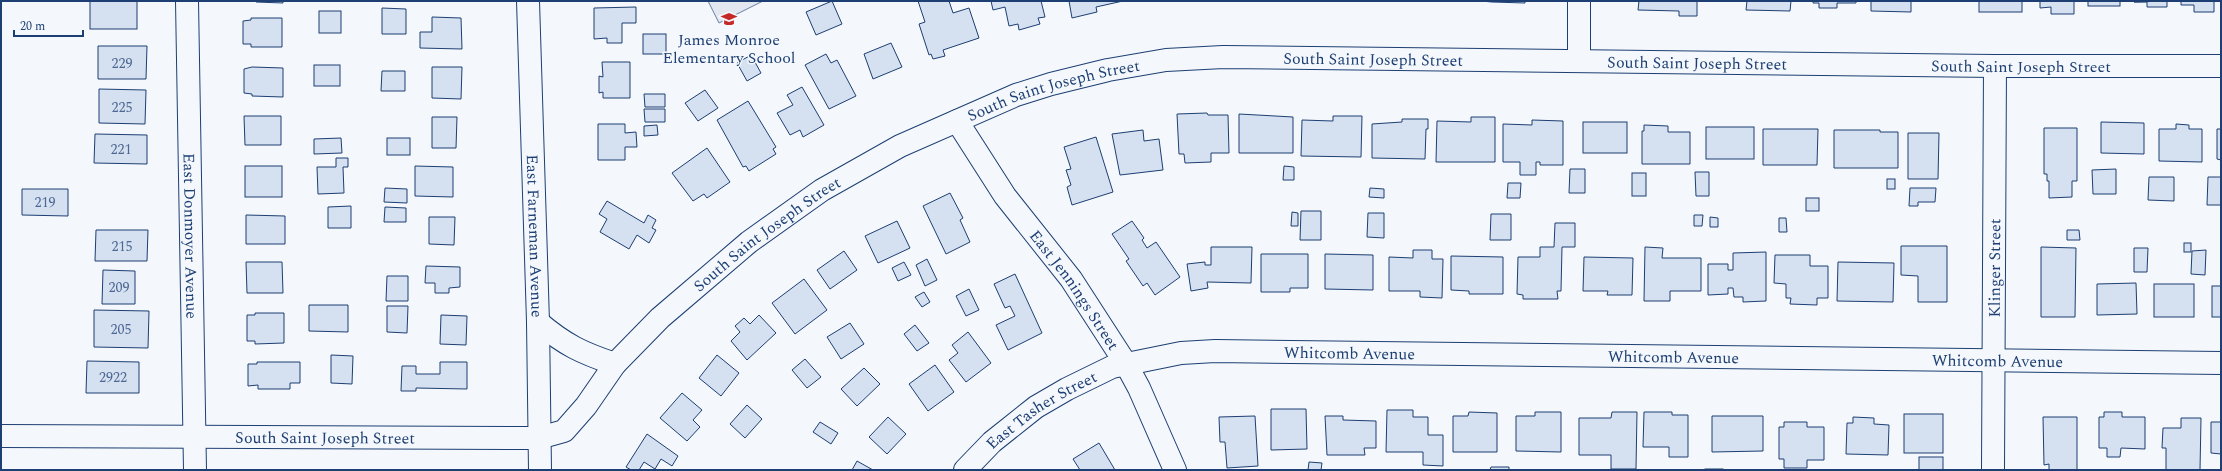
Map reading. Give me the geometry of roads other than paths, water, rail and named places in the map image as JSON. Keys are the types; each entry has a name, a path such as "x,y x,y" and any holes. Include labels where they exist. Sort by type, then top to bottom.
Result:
{"street":[{"name":"East Donmoyer Avenue","path":"187,1 195,470"},
{"name":"East Farneman Avenue","path":"528,1 538,322 540,470"},
{"path":"1579,1 1579,61"},
{"name":"South Saint Joseph Street","path":"1,436 539,438 564,431 586,406 615,364 665,313 706,276 782,216 822,190 900,146 1016,95 1051,84 1108,70 1166,60 1223,57 1995,66 2221,66"},
{"name":"Klinger Street","path":"1993,470 1995,361 1995,66"},
{"name":"East Jennings Street","path":"957,121 1005,196 1071,279 1126,364 1139,388 1175,470"},
{"path":"538,322 559,340 582,353 615,364"},
{"name":"Whitcomb Avenue","path":"1126,364 1180,353 1215,351 2221,363"},
{"name":"East Tasher Street","path":"965,470 997,437 1036,407 1112,367 1126,364"}],"place":[{"name":"James Monroe Elementary School","path":"729,19"}]}
